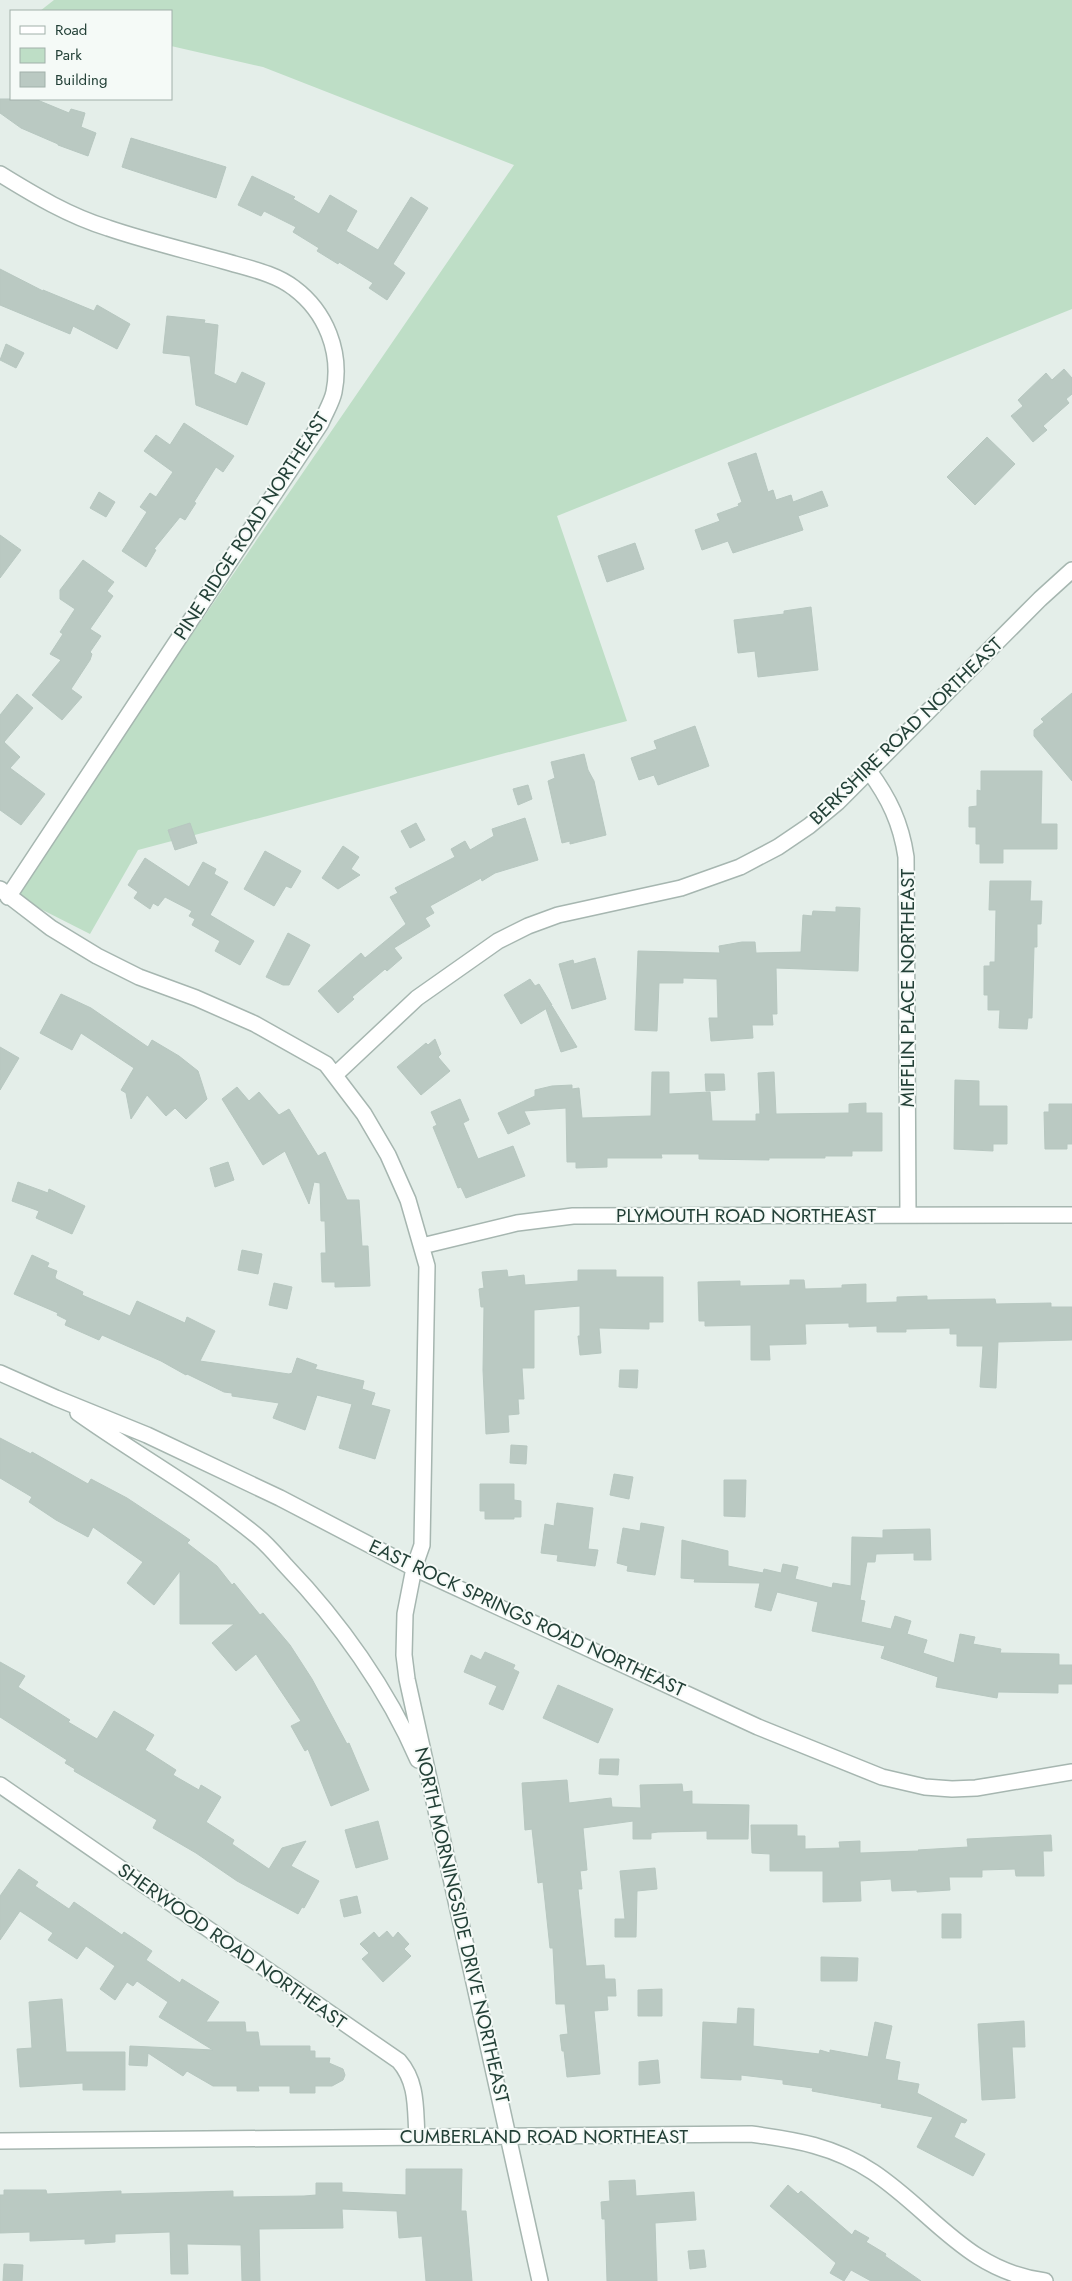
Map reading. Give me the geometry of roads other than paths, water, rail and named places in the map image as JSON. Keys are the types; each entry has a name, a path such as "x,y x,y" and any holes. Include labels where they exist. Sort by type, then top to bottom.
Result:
{"street":[{"name":"PINE RIDGE ROAD NORTHEAST","path":"0,174 67,212 106,228 265,273 293,287 308,300 322,318 331,338 336,359 334,392 321,423 4,893"},
{"name":"BERKSHIRE ROAD NORTHEAST","path":"335,1075 417,998 498,941 528,926 558,915 681,888 740,867 778,847 809,826 838,802 1040,599 1072,570"},
{"name":"MIFFLIN PLACE NORTHEAST","path":"869,771 884,791 894,811 902,835 906,857 908,1215"},
{"name":"NORTH MORNINGSIDE DRIVE NORTHEAST","path":"4,893 51,928 97,956 139,977 196,998 255,1024 326,1064 364,1114 388,1156 408,1200 427,1266 422,1545 414,1568 405,1614 404,1655 432,1794 540,2281"},
{"name":"PLYMOUTH ROAD NORTHEAST","path":"422,1246 517,1223 574,1216 1072,1215"},
{"name":"EAST ROCK SPRINGS ROAD NORTHEAST","path":"0,1373 148,1435 272,1494 414,1568 758,1727 882,1777 925,1787 952,1789 976,1788 1072,1772"},
{"path":"56,1398 119,1442 192,1488 258,1537 307,1588 386,1696 406,1733 432,1794"},
{"name":"SHERWOOD ROAD NORTHEAST","path":"0,1785 399,2061 408,2071 412,2081 417,2136"},
{"name":"CUMBERLAND ROAD NORTHEAST","path":"0,2141 751,2134 801,2140 838,2153 873,2172 958,2244 997,2267 1045,2281"}]}
